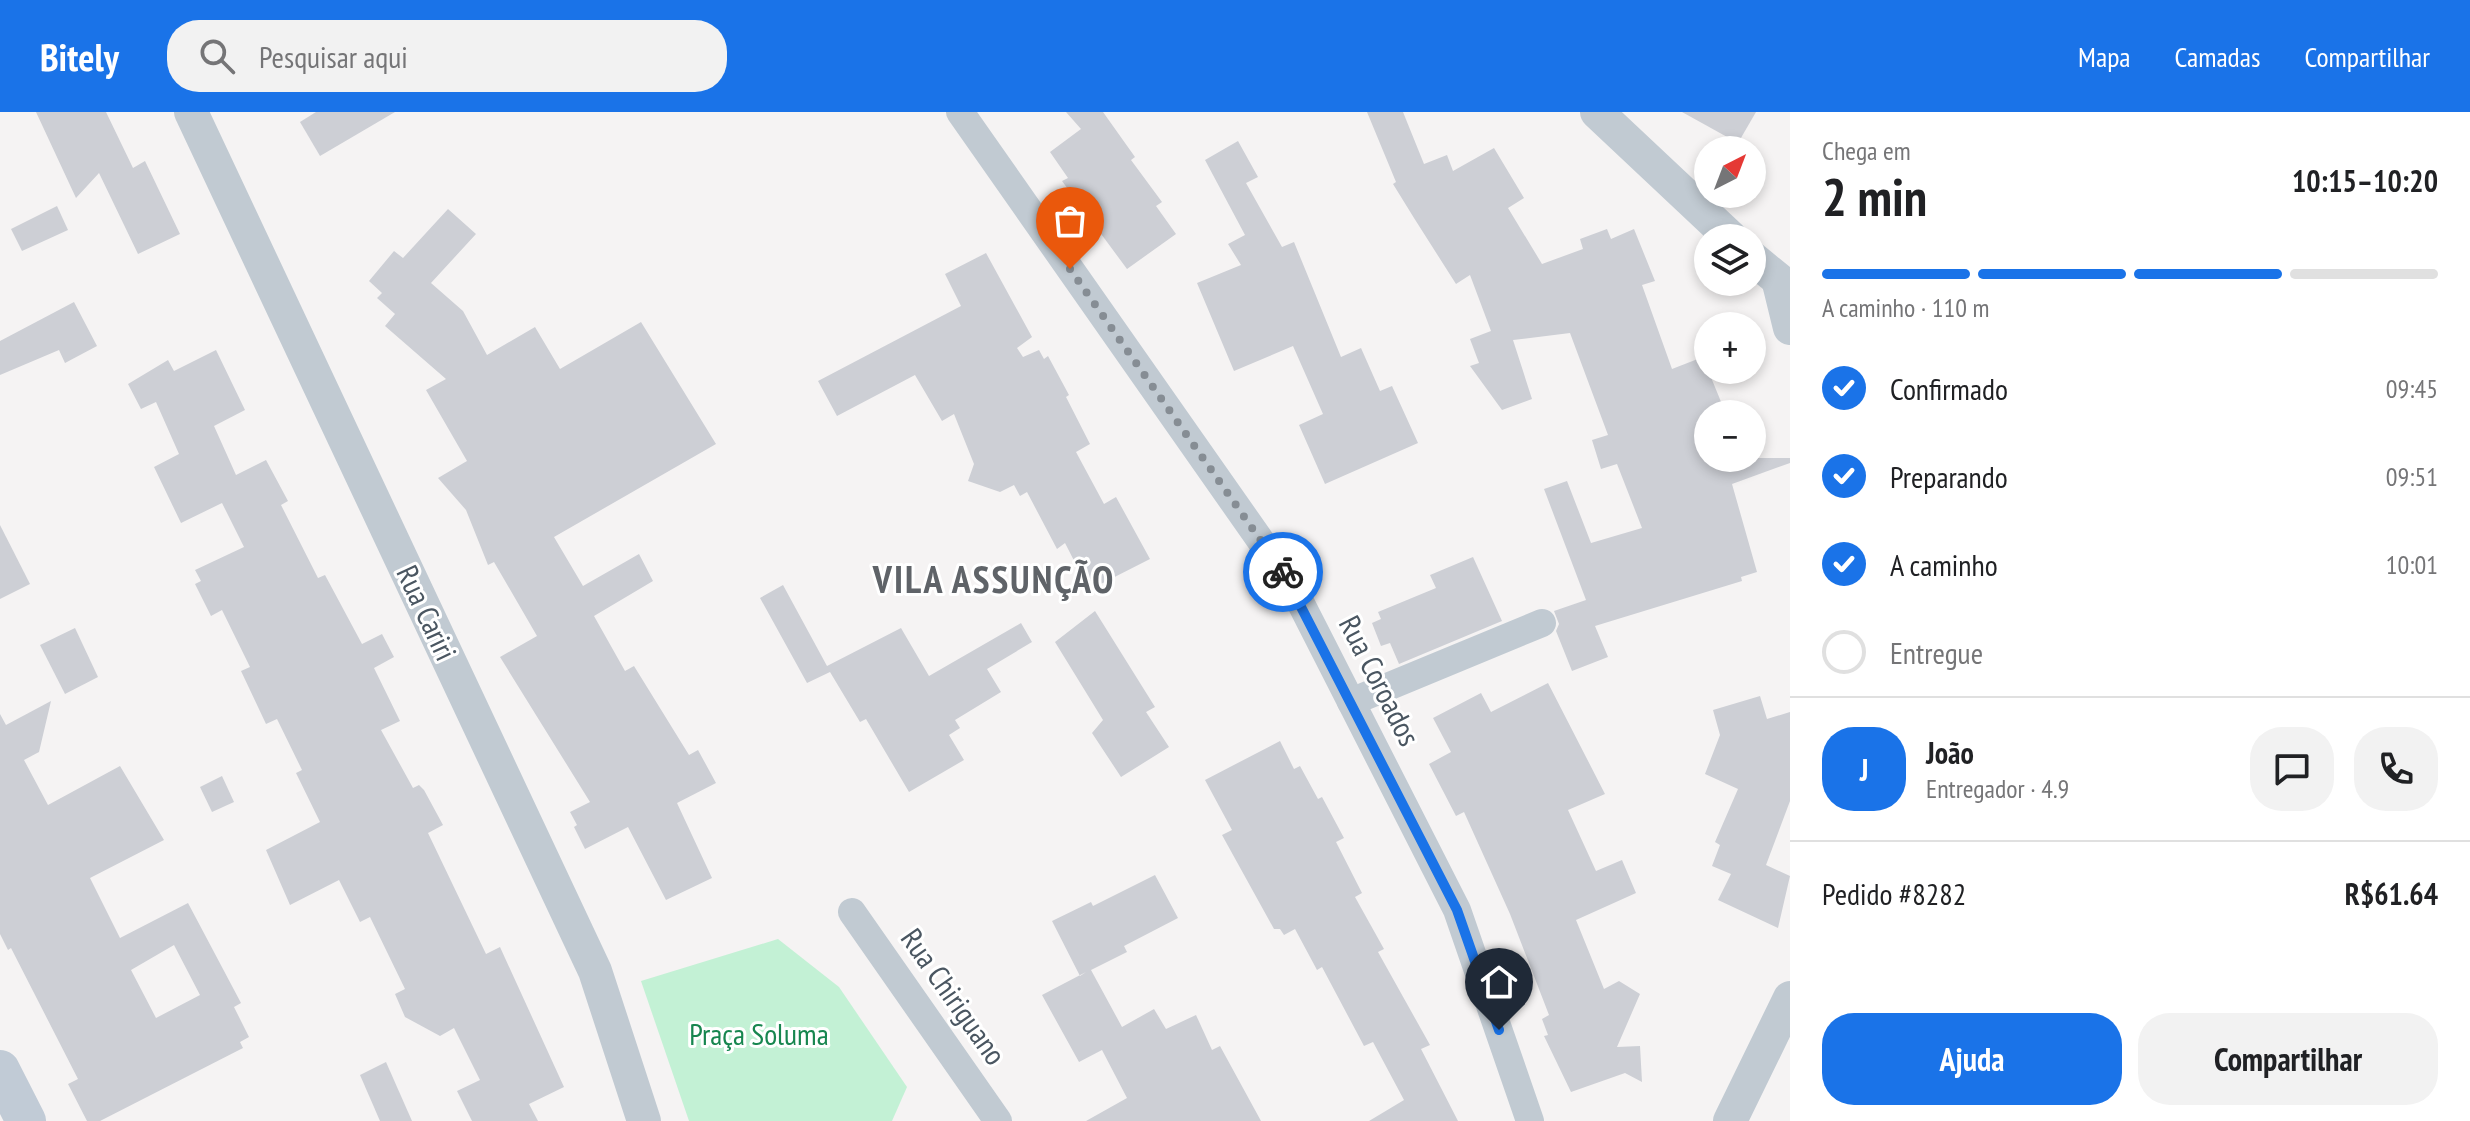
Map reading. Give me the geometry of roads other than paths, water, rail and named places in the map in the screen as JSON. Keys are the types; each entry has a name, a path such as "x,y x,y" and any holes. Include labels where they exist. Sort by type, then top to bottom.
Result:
{"main road":[{"path":"0,1070 26,1121"}],"street":[{"name":"Rua Cariri","path":"191,112 595,971 644,1121"},
{"name":"Rua Coroados","path":"960,112 1291,584 1457,910 1530,1121"},
{"path":"1597,112 1716,224"},
{"path":"1766,270 1784,286 1790,328"},
{"path":"1351,702 1542,623"},
{"name":"Rua Chiriguano","path":"852,912 998,1121"},
{"path":"1730,1121 1790,1000"}],"district":[{"name":"VILA ASSUNÇÃO","path":"994,580"}],"park label":[{"name":"Praça Soluma","path":"759,1035"}]}
